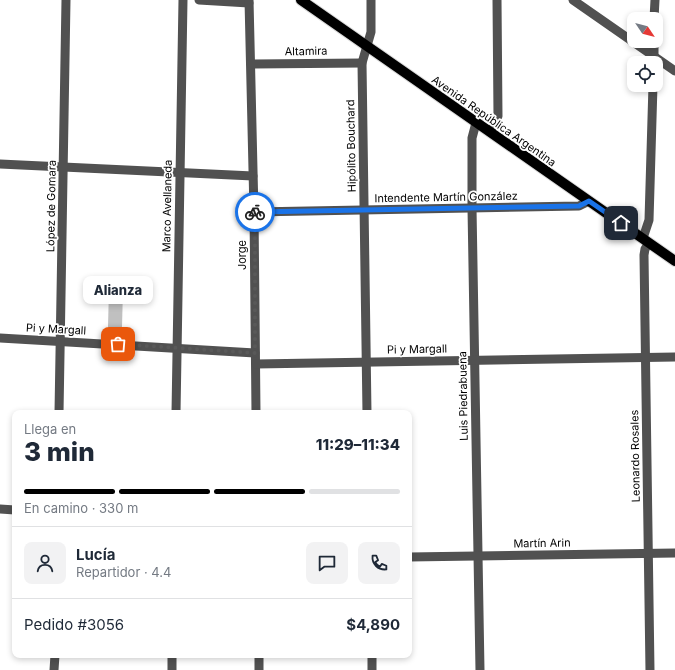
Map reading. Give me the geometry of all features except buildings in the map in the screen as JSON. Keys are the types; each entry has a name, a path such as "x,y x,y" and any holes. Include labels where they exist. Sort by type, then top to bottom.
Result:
{"main road":[{"name":"Avenida República Argentina","path":"301,0 675,261"}],"street":[{"name":"López de Gomara","path":"59,410 66,0"},
{"name":"Marco Avellaneda","path":"176,410 183,0"},
{"path":"199,0 249,2"},
{"name":"Hipólito Bouchard","path":"367,410 362,62 372,26 371,0"},
{"path":"490,132 498,116 497,0"},
{"path":"573,0 650,56"},
{"path":"654,12 655,0"},
{"name":"Jorge","path":"249,2 254,212 256,410"},
{"name":"Altamira","path":"251,64 362,62"},
{"path":"663,64 675,71"},
{"name":"Leonardo Rosales","path":"650,670 644,255 649,220 653,92"},
{"name":"Luis Piedrabuena","path":"476,123 472,138 472,208 480,670"},
{"path":"0,164 253,176"},
{"name":"Intendente Martín González","path":"254,212 579,206 589,201"},
{"name":"Pi y Margall","path":"0,338 255,353"},
{"name":"Pi y Margall","path":"256,364 675,357"},
{"path":"0,510 12,510"},
{"name":"Martín Arin","path":"412,557 675,553"},
{"path":"54,670 55,658"},
{"path":"172,658 172,670"},
{"path":"259,658 259,670"},
{"path":"372,658 372,670"}],"way so far":[{"path":"118,344 255,353 255,212"}],"place":[{"name":"Alianza","path":"118,344"}],"route":[{"path":"255,212 579,206 589,201 621,223"}]}
